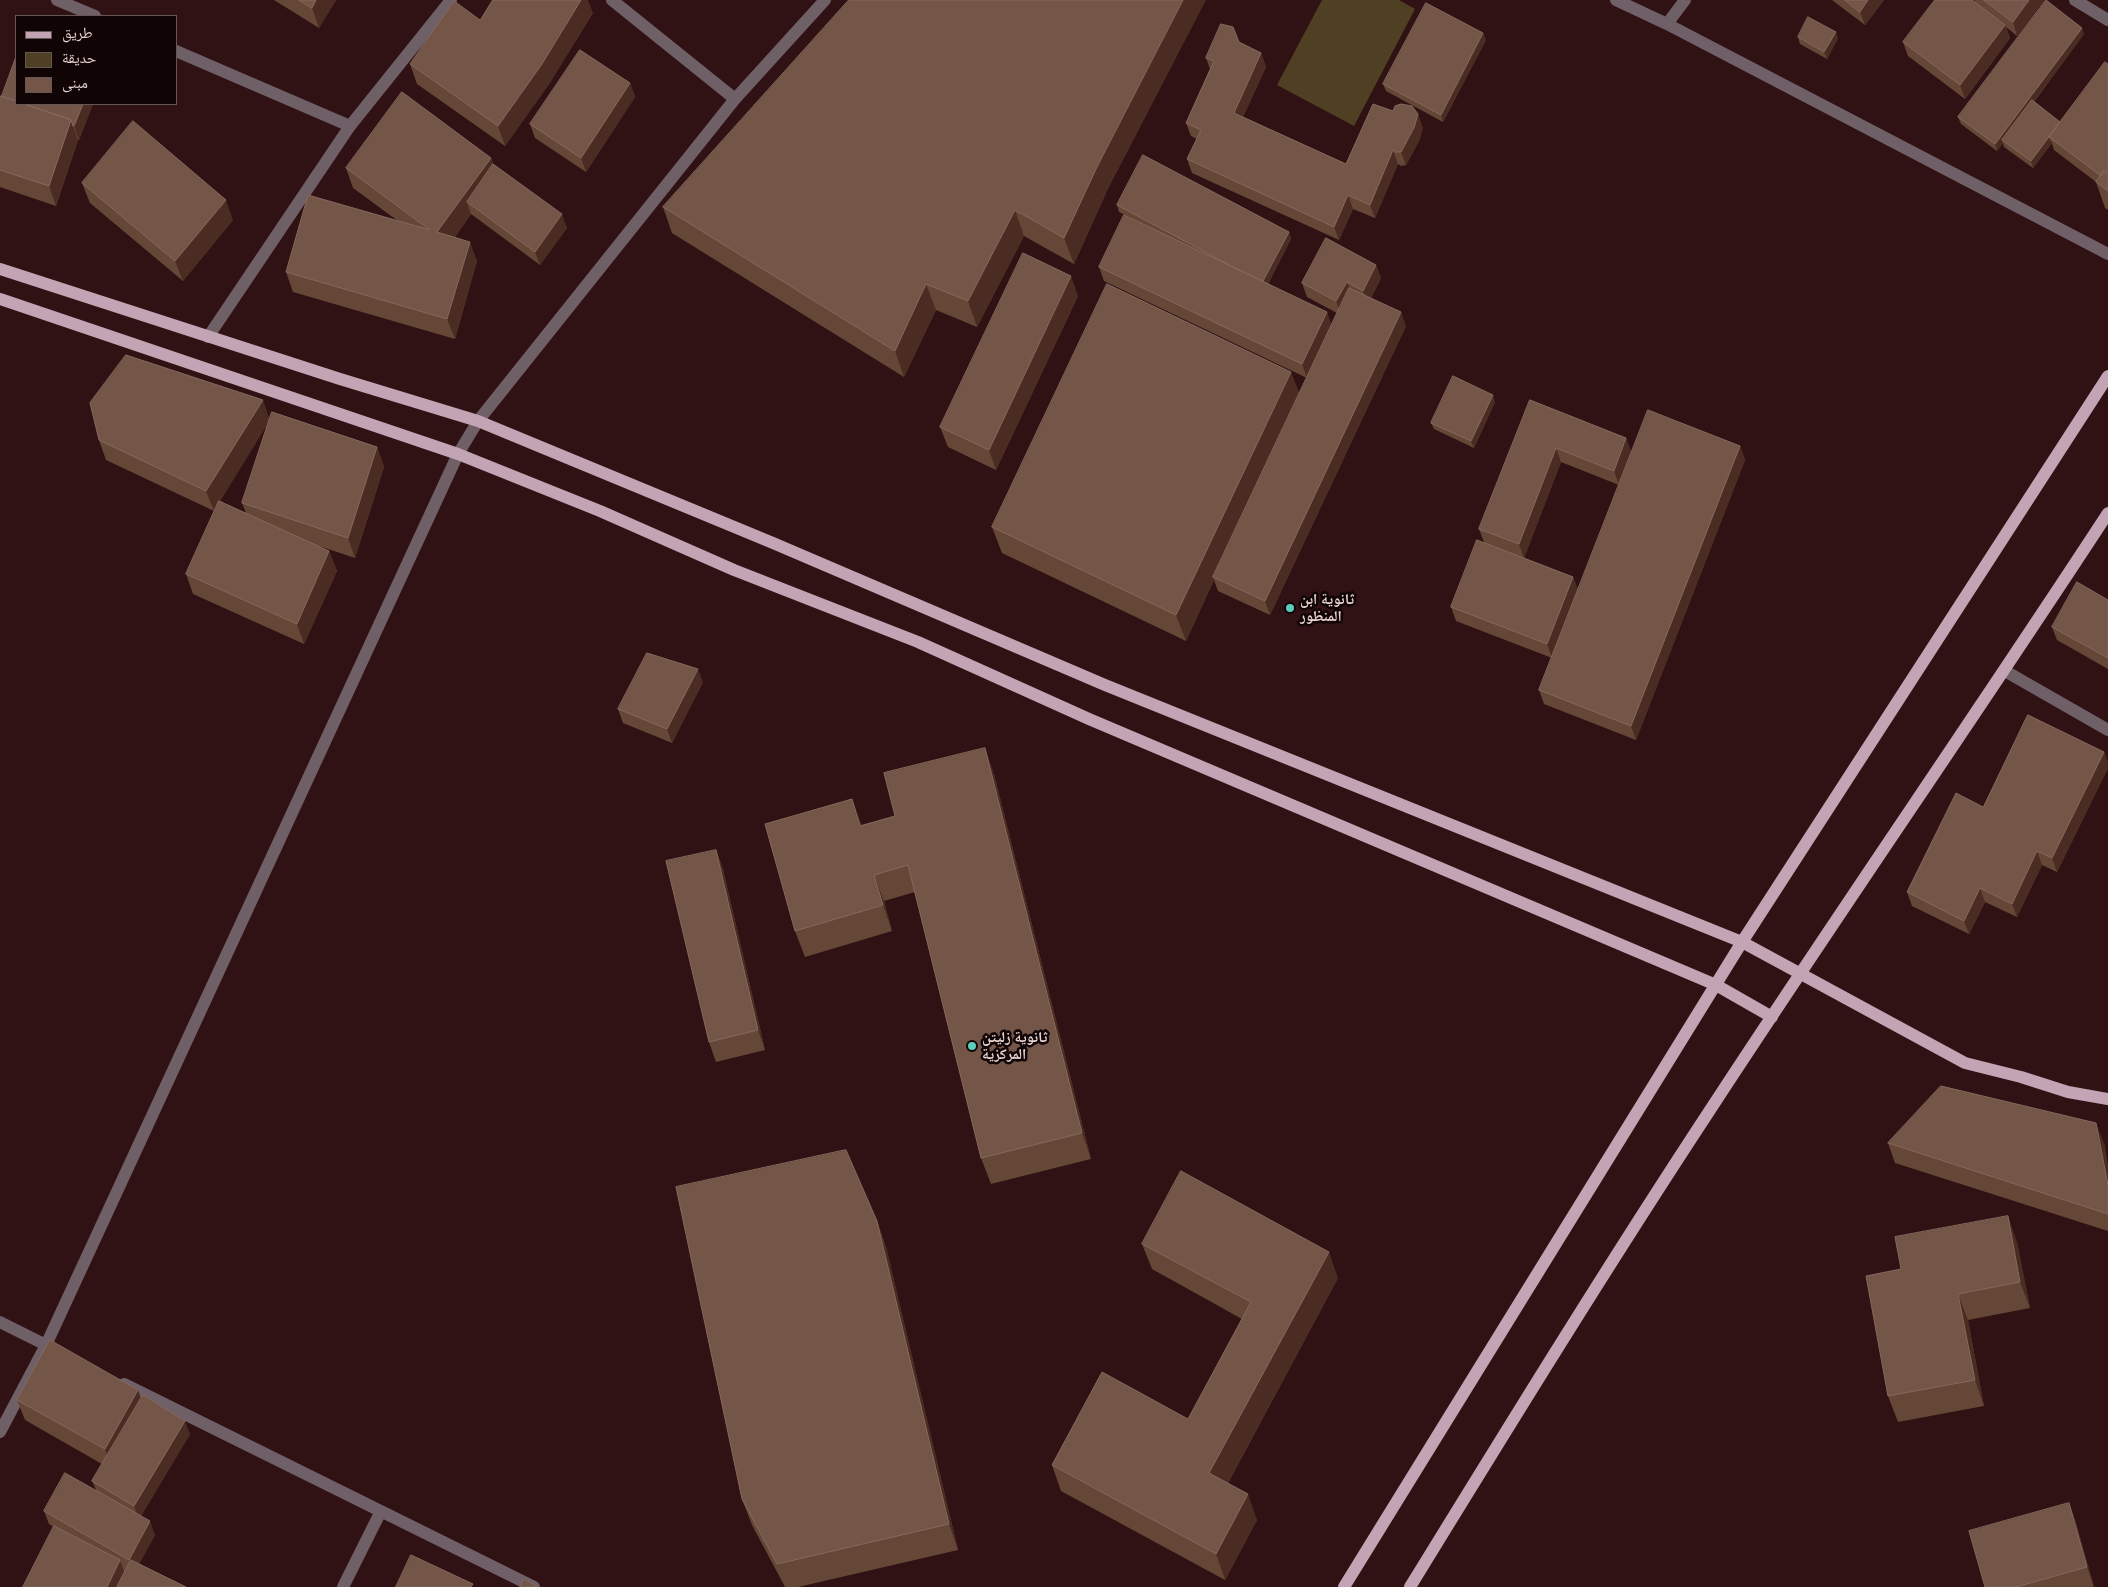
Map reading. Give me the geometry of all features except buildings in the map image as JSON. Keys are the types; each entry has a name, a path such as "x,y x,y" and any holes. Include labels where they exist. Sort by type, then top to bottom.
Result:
{"main road":[{"path":"0,269 208,337 478,421 782,547 1105,685 1742,942 1965,1063 2021,1077 2068,1092 2108,1099"},
{"path":"0,299 458,454 600,511 734,570 918,642 1089,719 1716,985 1772,1017"},
{"path":"1344,1587 1742,942 2108,376"},
{"path":"1410,1587 1580,1313 1772,1017 2005,671 2108,513"}],"street":[{"path":"57,0 93,15"},
{"path":"208,337 350,126 451,0"},
{"path":"612,0 736,99"},
{"path":"0,1432 46,1345 458,454 478,421 736,99 825,0"},
{"path":"1616,0 1667,24 2108,254"},
{"path":"1667,24 1685,0"},
{"path":"2075,0 2108,20"},
{"path":"178,52 350,126"},
{"path":"2005,671 2108,730"},
{"path":"0,1322 63,1354"},
{"path":"116,1380 534,1587"},
{"path":"343,1587 381,1512"}],"green space":[{"path":"1322,0 1399,0 1415,9 1354,126 1277,85"}],"place":[{"name":"ثانوية ابن المنظور","path":"1290,608"},
{"name":"ثانوية زليتن المركزية","path":"972,1046"}]}
